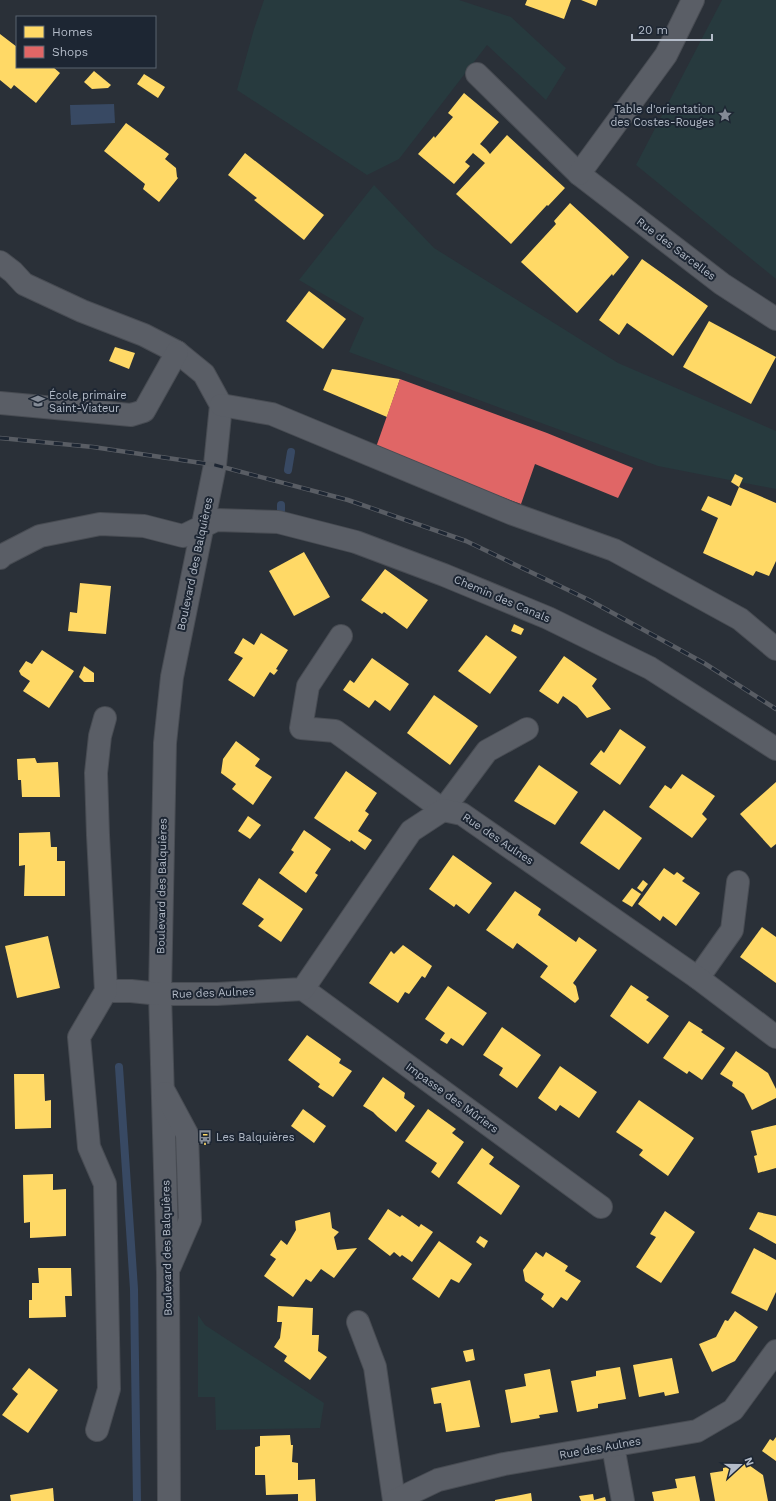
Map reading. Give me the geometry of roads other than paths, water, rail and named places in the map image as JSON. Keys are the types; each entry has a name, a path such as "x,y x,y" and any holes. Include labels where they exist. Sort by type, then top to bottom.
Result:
{"street":[{"path":"579,174 666,54 693,0"},
{"name":"Rue des Sarcelles","path":"477,74 579,174 722,284 776,319"},
{"path":"0,262 13,272 24,284 82,311 144,335 178,352 204,374 222,405 272,414 513,514 614,550 740,619 776,649"},
{"path":"0,403 131,415 144,411 178,352"},
{"name":"Boulevard des Balquières","path":"168,1501 168,1273 160,994 165,743 172,677 215,465 222,405"},
{"name":"Chemin des Canals","path":"0,558 40,536 100,524 144,526 182,536 216,520 278,522 356,542 444,575 548,618 650,668 776,749"},
{"path":"341,636 308,686 301,728 335,731 443,810"},
{"path":"97,1430 109,1389 105,1184 89,1147 78,1037 106,991 96,773 100,736 105,718"},
{"path":"303,989 411,831 443,810 487,751 527,729"},
{"name":"Rue des Aulnes","path":"443,810 462,814 698,978 776,1037"},
{"path":"698,978 732,930 738,882"},
{"name":"Rue des Aulnes","path":"160,994 217,994 303,989"},
{"name":"Impasse des Mûriers","path":"303,989 601,1207"},
{"path":"106,991 131,991 160,994"},
{"name":"Rue des Aulnes","path":"358,1322 375,1367 394,1500 438,1480 504,1464 697,1431 733,1410 776,1351"},
{"path":"613,1446 623,1501"}],"water":[{"path":"114,104 115,123 71,125 70,105"}],"waterway":[{"path":"288,470 291,452"},
{"path":"281,505 281,510"},
{"path":"119,1067 134,1289 137,1501"}],"railway":[{"path":"0,438 93,447 215,465 348,500 466,541 589,600 704,663 776,709"}],"place":[{"name":"Table d'orientation des Costes-Rouges","path":"725,115"},
{"name":"École primaire Saint-Viateur","path":"38,401"},
{"name":"Les Balquières","path":"205,1137"}]}
